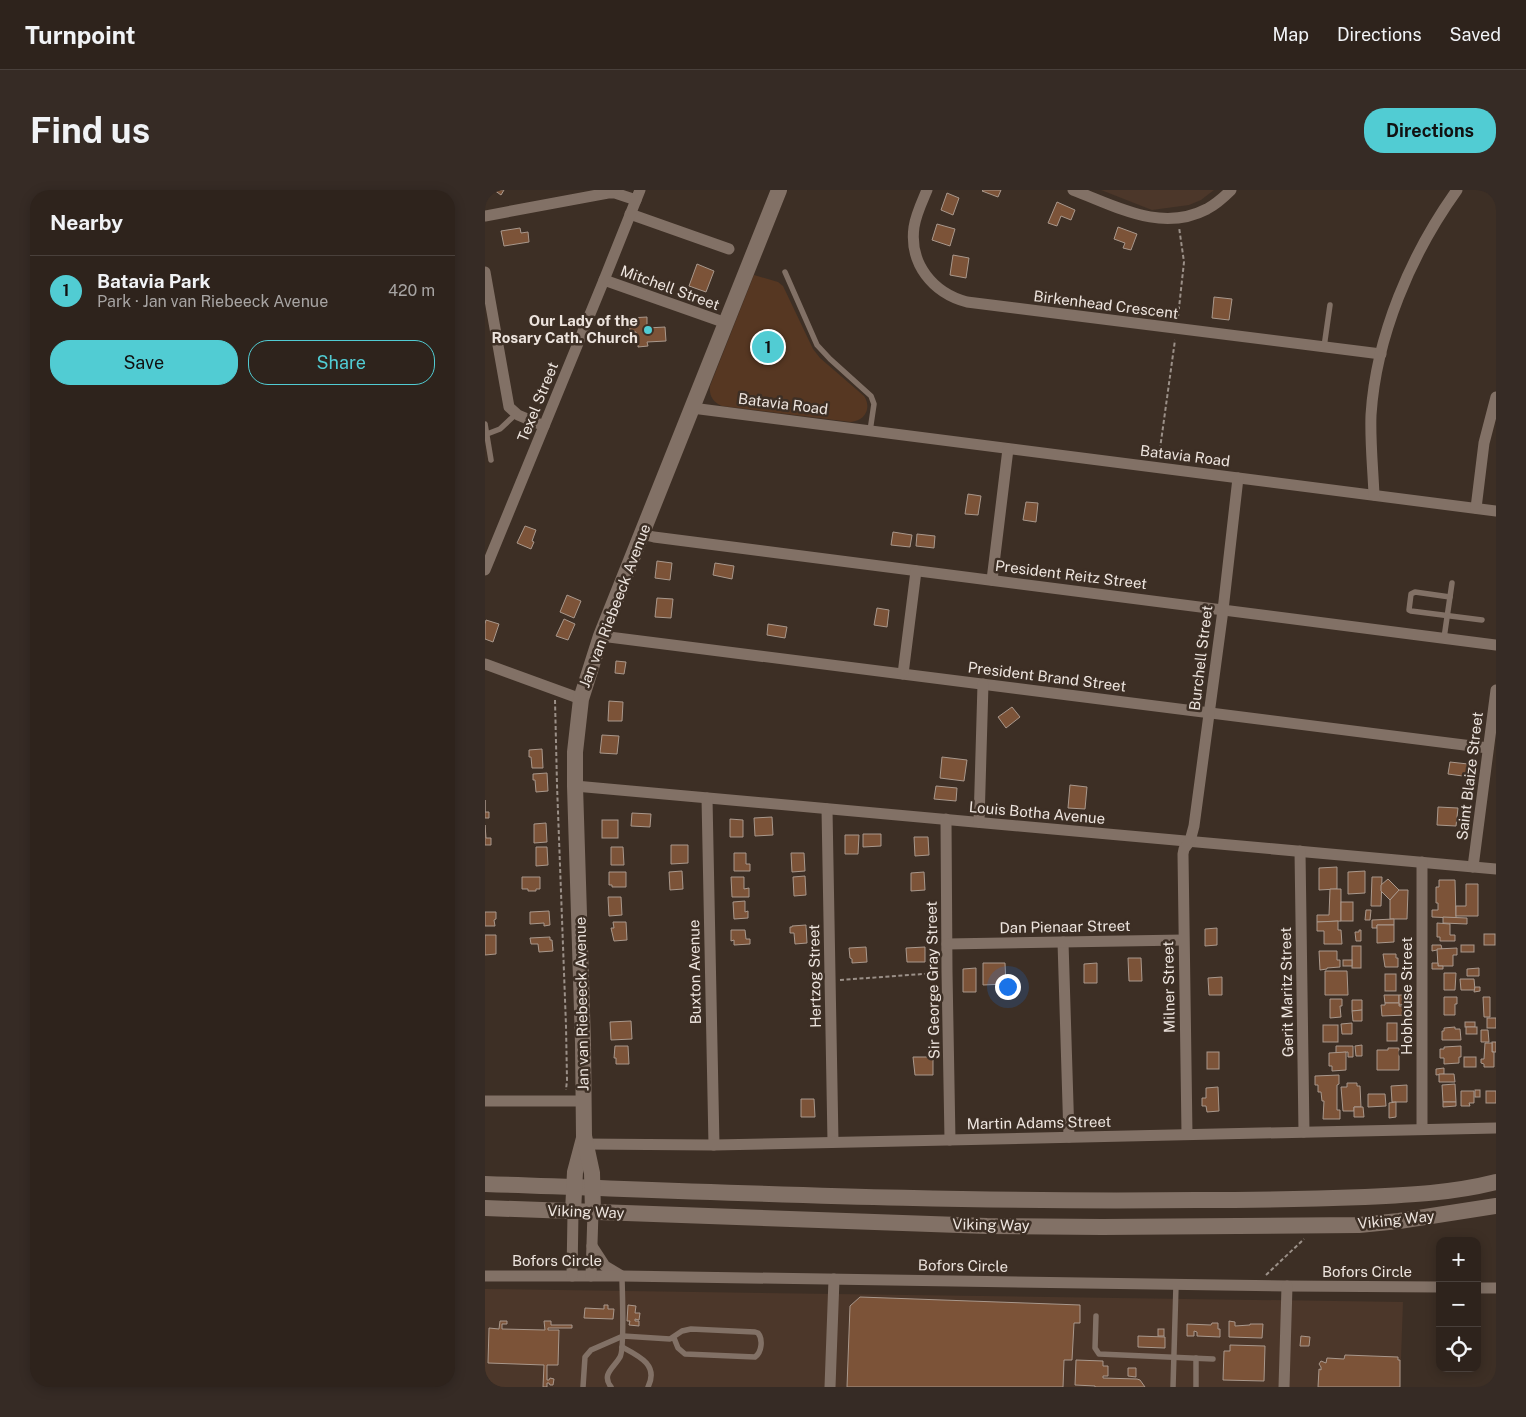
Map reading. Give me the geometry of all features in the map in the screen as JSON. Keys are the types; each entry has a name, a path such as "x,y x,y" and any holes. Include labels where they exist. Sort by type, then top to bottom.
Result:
{"main road":[{"name":"Jan van Riebeeck Avenue","path":"593,1212 592,1173 584,1141 575,786 575,752 581,699 601,636 779,190"},
{"name":"Jan van Riebeeck Avenue","path":"573,1212 575,1172 584,1141"},
{"name":"Viking Way","path":"485,1184 850,1197 1100,1202 1378,1196 1435,1193 1496,1182"},
{"name":"Viking Way","path":"485,1208 987,1226 1102,1227 1359,1225 1399,1221 1496,1206"}],"street":[{"name":"Birkenhead Crescent","path":"927,190 914,225 913,243 915,252 921,269 933,285 958,300 1024,310 1381,354"},
{"path":"1073,190 1145,217 1168,220 1199,213 1218,202 1231,190"},
{"path":"1374,495 1371,416 1381,354 1392,317 1417,256 1443,210 1457,190"},
{"path":"485,216 594,193 638,195"},
{"name":"Texel Street","path":"485,570 638,195"},
{"path":"631,214 729,249"},
{"path":"485,272 490,326 509,407 516,414 544,426"},
{"name":"Mitchell Street","path":"604,280 726,323"},
{"path":"1476,508 1484,443 1496,397"},
{"name":"Batavia Road","path":"693,408 1496,511"},
{"path":"992,580 1008,448"},
{"name":"Burchell Street","path":"1189,841 1194,826 1223,610 1238,478"},
{"name":"President Reitz Street","path":"642,534 653,537 1496,646"},
{"path":"903,674 916,571"},
{"name":"President Brand Street","path":"601,636 1488,748"},
{"path":"485,664 581,699"},
{"path":"979,822 983,684"},
{"name":"Saint Blaize Street","path":"1473,867 1496,690"},
{"name":"Louis Botha Avenue","path":"575,786 1496,869"},
{"name":"Buxton Avenue","path":"707,798 714,1145"},
{"name":"Hertzog Street","path":"827,809 833,1142"},
{"name":"Sir George Gray Street","path":"947,820 947,972 951,1140"},
{"name":"Milner Street","path":"1187,1134 1183,854 1184,848 1189,841"},
{"name":"Gerit Maritz Street","path":"1300,851 1304,1132"},
{"name":"Hobhouse Street","path":"1421,1129 1422,862"},
{"name":"Dan Pienaar Street","path":"947,944 1183,940"},
{"path":"1063,942 1069,1137"},
{"path":"485,1101 584,1101"},
{"name":"Martin Adams Street","path":"584,1141 714,1145 1496,1128"},
{"name":"Jan van Riebeeck Avenue","path":"572,1276 573,1212"},
{"name":"Jan van Riebeeck Avenue","path":"591,1276 593,1212"},
{"path":"591,1244 605,1266 622,1276"},
{"name":"Bofors Circle","path":"485,1276 622,1276 1176,1285 1436,1287"},
{"path":"830,1387 834,1279"},
{"path":"1284,1387 1287,1286"},
{"path":"1481,1288 1496,1288"}],"lane":[{"path":"785,272 814,340 820,349 871,396 874,404 870,431"},
{"path":"1324,347 1330,305"},
{"path":"487,434 500,429 516,414"},
{"path":"485,424 491,460"},
{"path":"1443,639 1452,583"},
{"path":"1450,597 1415,592 1411,594 1409,608 1411,611 1481,620"},
{"path":"608,1386 609,1371 621,1357 623,1336 622,1276"},
{"path":"1173,1387 1176,1285"},
{"path":"1096,1316 1095,1348 1099,1354 1213,1359"},
{"path":"583,1387 585,1357 591,1350 623,1336 668,1340 674,1338 682,1331 691,1329 755,1332 761,1338 759,1352 755,1357 685,1354 678,1348 674,1338"},
{"path":"622,1347 644,1359 650,1371 649,1386"},
{"path":"1195,1387 1196,1358"}],"path":[{"path":"1177,323 1184,262 1179,225"},
{"path":"1158,461 1176,335"},
{"path":"555,698 566,1026 566,1094"},
{"path":"830,980 947,972"},
{"path":"1264,1277 1308,1235"}],"shaded area":[{"path":"1101,190 1214,190 1201,200 1189,205 1152,210"},
{"path":"754,275 778,282 783,286 813,349 820,358 864,396 867,409 860,419 851,422 722,406 712,398 710,386"},
{"path":"485,1289 1403,1302 1400,1387 485,1387"}],"building":[{"path":"494,190 504,190 501,195"},
{"path":"983,190 1001,190 998,197"},
{"path":"947,193 959,198 953,215 941,210"},
{"path":"1057,202 1075,210 1071,220 1061,216 1057,226 1048,223"},
{"path":"937,224 955,229 950,246 932,240"},
{"path":"1118,227 1137,234 1131,250 1123,248 1125,243 1114,239"},
{"path":"520,228 521,233 528,232 529,242 504,246 501,231"},
{"path":"953,255 969,258 966,278 950,275"},
{"path":"697,264 714,271 706,292 689,286"},
{"path":"1214,297 1232,299 1229,320 1212,318"},
{"name":"Our Lady of the Rosary Cath. Church","path":"647,317 647,328 665,327 666,341 647,342 648,346 638,347 636,332 630,332 629,318"},
{"path":"968,494 981,496 978,515 965,514"},
{"path":"1026,502 1038,503 1036,522 1023,520"},
{"path":"525,526 536,530 531,549 517,543"},
{"path":"893,532 912,535 910,547 891,545"},
{"path":"917,534 935,536 934,548 916,546"},
{"path":"657,561 672,563 670,580 655,578"},
{"path":"715,563 734,566 732,579 713,575"},
{"path":"567,595 581,601 574,618 560,612"},
{"path":"657,598 673,599 671,618 655,617"},
{"path":"877,608 889,610 887,627 874,625"},
{"path":"564,619 575,624 568,640 556,636"},
{"path":"486,620 499,624 493,642 485,639"},
{"path":"768,624 787,627 785,638 767,635"},
{"path":"616,661 626,662 624,674 615,673"},
{"path":"609,701 623,702 622,721 608,721"},
{"path":"1012,707 1020,717 1006,728 998,717"},
{"path":"602,735 619,736 617,754 600,753"},
{"path":"542,749 543,768 532,768 529,750"},
{"path":"942,757 967,760 964,781 940,778"},
{"path":"1450,762 1468,764 1467,767 1471,768 1470,777 1448,774"},
{"path":"547,773 548,791 536,792 533,774"},
{"path":"1070,785 1087,787 1085,809 1068,808"},
{"path":"936,786 957,788 956,801 934,799"},
{"path":"1438,807 1458,808 1456,826 1437,825"},
{"path":"485,812 489,812 489,818 485,818"},
{"path":"632,813 651,814 650,827 631,826"},
{"path":"772,817 773,835 755,836 754,818"},
{"path":"730,819 743,820 743,837 730,837"},
{"path":"602,820 618,820 618,838 602,838"},
{"path":"546,823 547,842 534,843 534,824"},
{"path":"485,825 486,838 491,838 491,845 485,845"},
{"path":"863,834 881,834 881,846 863,847"},
{"path":"845,835 859,835 858,854 845,854"},
{"path":"914,837 928,837 929,855 915,856"},
{"path":"671,845 688,845 688,863 671,864"},
{"path":"536,847 547,847 548,865 536,866"},
{"path":"611,847 623,847 624,865 611,865"},
{"path":"734,853 746,853 746,864 750,864 750,871 734,871"},
{"path":"791,853 804,853 805,871 792,872"},
{"path":"1337,867 1337,889 1319,890 1319,868"},
{"path":"682,871 683,889 670,890 669,872"},
{"path":"1365,871 1365,893 1348,894 1348,872"},
{"path":"609,872 626,872 626,887 612,887 612,885 609,885"},
{"path":"924,872 925,890 911,891 911,873"},
{"path":"805,876 806,895 794,896 793,877"},
{"path":"522,877 540,877 540,889 528,891 528,889 522,889"},
{"path":"731,877 744,877 744,889 749,888 749,897 732,897"},
{"path":"1372,877 1382,877 1381,906 1371,906"},
{"path":"1388,879 1399,890 1390,900 1381,891 1381,885"},
{"path":"1439,880 1455,880 1456,918 1432,917 1432,910 1438,910 1436,887 1439,887"},
{"path":"1466,884 1478,884 1478,916 1456,916 1456,906 1466,906"},
{"path":"1330,889 1341,889 1341,921 1317,922 1317,915 1329,915"},
{"path":"1399,890 1408,890 1407,919 1390,919 1390,900"},
{"path":"608,897 621,897 622,915 609,916"},
{"path":"745,901 745,912 748,911 748,918 734,919 733,902"},
{"path":"1341,902 1353,902 1353,921 1341,921"},
{"path":"1366,910 1371,910 1370,920 1365,920"},
{"path":"549,911 550,925 544,926 544,923 530,924 530,912"},
{"path":"485,912 496,912 495,926 485,926"},
{"path":"1443,917 1467,918 1467,924 1443,923"},
{"path":"1394,919 1394,925 1377,925 1377,928 1372,928 1372,920"},
{"path":"1338,921 1338,930 1341,930 1342,944 1324,944 1324,931 1317,931 1317,922"},
{"path":"613,922 626,922 627,940 614,941 611,928 614,928"},
{"path":"1437,923 1450,924 1450,935 1455,935 1455,941 1440,941 1440,937 1437,937"},
{"path":"806,925 807,943 795,944 794,933 790,933 790,927"},
{"path":"1377,925 1394,925 1394,942 1377,943"},
{"path":"1217,928 1217,945 1205,946 1205,929"},
{"path":"731,930 745,930 746,939 750,939 750,944 734,945 734,940 731,941"},
{"path":"1361,930 1361,941 1356,941 1355,932 1359,932"},
{"path":"1484,934 1495,934 1495,945 1484,945"},
{"path":"485,935 496,935 496,954 485,955"},
{"path":"550,937 553,951 539,952 538,944 531,944 530,938"},
{"path":"1432,945 1441,945 1442,949 1432,951"},
{"path":"1461,945 1474,945 1474,952 1461,952"},
{"path":"1352,946 1361,946 1361,968 1352,968"},
{"path":"866,947 867,962 852,963 849,948"},
{"path":"925,947 925,962 907,962 906,948"},
{"path":"1457,948 1457,955 1453,955 1453,966 1438,966 1437,949"},
{"path":"1319,951 1337,951 1337,960 1340,960 1340,967 1320,970"},
{"path":"1383,954 1396,954 1398,967 1385,967"},
{"path":"1128,958 1141,958 1142,981 1129,981"},
{"path":"1343,960 1352,960 1352,966 1343,966"},
{"path":"983,963 1005,963 1006,984 983,985"},
{"path":"1097,963 1097,983 1084,983 1084,964"},
{"path":"1432,963 1438,963 1438,966 1443,966 1443,969 1432,969"},
{"path":"976,968 976,992 963,992 963,969"},
{"path":"1479,968 1479,976 1467,976 1467,969"},
{"path":"1325,971 1347,971 1348,995 1325,995"},
{"path":"1444,973 1456,973 1455,990 1444,990"},
{"path":"1385,974 1396,974 1396,991 1385,991"},
{"path":"1222,977 1222,995 1209,995 1208,978"},
{"path":"1460,979 1474,979 1475,990 1461,990"},
{"path":"1475,987 1480,987 1480,991 1474,992"},
{"path":"1384,995 1399,995 1399,1003 1385,1003"},
{"path":"1399,995 1409,995 1409,1004 1399,1005"},
{"path":"1444,997 1457,997 1455,1015 1444,1015"},
{"path":"1483,997 1490,997 1490,1017 1484,1017"},
{"path":"1330,999 1342,999 1342,1006 1340,1006 1341,1017 1330,1018"},
{"path":"1352,1000 1362,1000 1362,1010 1352,1011"},
{"path":"1385,1003 1399,1003 1399,1006 1406,1006 1406,1015 1382,1016 1381,1005 1385,1005"},
{"path":"1362,1010 1362,1021 1353,1021 1352,1011"},
{"path":"1487,1018 1496,1018 1496,1028 1487,1028"},
{"path":"631,1021 632,1039 611,1040 610,1022"},
{"path":"1465,1022 1475,1022 1475,1027 1465,1027"},
{"path":"1352,1023 1352,1034 1342,1034 1341,1024"},
{"path":"1387,1023 1397,1023 1397,1041 1387,1041"},
{"path":"1323,1025 1338,1025 1338,1042 1323,1042"},
{"path":"1455,1027 1455,1029 1460,1029 1461,1040 1442,1040 1444,1028"},
{"path":"1466,1027 1477,1027 1477,1034 1466,1034"},
{"path":"1481,1030 1488,1030 1489,1042 1481,1042"},
{"path":"1492,1042 1496,1042 1496,1052 1492,1052"},
{"path":"1485,1043 1492,1043 1494,1067 1484,1067 1484,1064 1481,1063 1481,1059 1484,1059"},
{"path":"1362,1045 1362,1056 1356,1056 1355,1046"},
{"path":"615,1046 628,1046 629,1064 616,1064 616,1058 614,1058"},
{"path":"1336,1046 1353,1046 1353,1057 1348,1057 1348,1052 1336,1053"},
{"path":"1461,1046 1459,1063 1444,1064 1444,1058 1440,1058 1440,1049"},
{"path":"1388,1048 1399,1048 1399,1070 1377,1070 1377,1050 1388,1050"},
{"path":"1207,1052 1219,1052 1219,1069 1207,1069"},
{"path":"1346,1052 1346,1070 1332,1071 1332,1066 1329,1066 1329,1053"},
{"path":"913,1057 933,1057 933,1075 915,1075"},
{"path":"1464,1057 1476,1057 1476,1067 1464,1067"},
{"path":"1444,1068 1444,1074 1436,1075 1436,1069"},
{"path":"1439,1074 1454,1074 1455,1082 1439,1082"},
{"path":"1339,1075 1337,1110 1340,1110 1340,1119 1323,1119 1324,1101 1322,1101 1321,1092 1318,1092 1318,1085 1315,1085 1315,1076"},
{"path":"1347,1083 1357,1083 1357,1086 1360,1086 1361,1107 1354,1107 1354,1111 1343,1111 1341,1087 1347,1087"},
{"path":"1455,1084 1456,1102 1443,1102 1442,1085"},
{"path":"1407,1085 1407,1102 1392,1102 1391,1086"},
{"path":"1218,1087 1219,1111 1207,1112 1206,1106 1202,1106 1202,1098 1206,1098 1206,1088"},
{"path":"1475,1090 1480,1090 1480,1097 1475,1097"},
{"path":"1461,1091 1474,1091 1474,1103 1469,1103 1470,1106 1461,1106"},
{"path":"1486,1091 1496,1091 1496,1103 1486,1103"},
{"path":"1368,1094 1385,1094 1386,1106 1368,1107"},
{"path":"801,1099 814,1099 815,1117 801,1117"},
{"path":"1396,1102 1396,1117 1389,1118 1389,1103"},
{"path":"1443,1102 1456,1102 1456,1106 1443,1107"},
{"path":"1354,1107 1363,1107 1364,1117 1354,1117"},
{"path":"860,1297 1080,1305 1080,1323 1074,1323 1072,1360 1064,1360 1063,1387 847,1387 850,1306"},
{"path":"604,1305 608,1305 608,1309 614,1309 613,1319 584,1318 585,1308 604,1309"},
{"path":"628,1305 636,1306 635,1313 640,1313 639,1320 635,1319 635,1321 639,1321 639,1326 629,1325 630,1321 627,1321"},
{"path":"500,1321 507,1321 507,1324 502,1324 502,1329 545,1330 544,1321 551,1321 551,1325 572,1325 572,1328 548,1328 548,1330 559,1330 558,1365 547,1365 547,1380 550,1378 554,1379 553,1385 547,1383 547,1387 543,1387 544,1365 488,1363 489,1328 499,1329"},
{"path":"1229,1321 1235,1322 1235,1326 1263,1324 1262,1338 1229,1337"},
{"path":"1212,1323 1218,1323 1220,1337 1197,1336 1197,1332 1194,1331 1194,1336 1187,1336 1187,1324 1211,1325"},
{"path":"1158,1329 1164,1329 1164,1336 1158,1336"},
{"path":"1138,1336 1165,1337 1165,1348 1138,1347"},
{"path":"1301,1336 1310,1337 1309,1346 1300,1346"},
{"path":"1230,1345 1265,1346 1264,1381 1223,1380 1224,1351 1230,1351"},
{"path":"1345,1355 1398,1357 1398,1360 1400,1360 1400,1387 1318,1387 1319,1369 1321,1370 1319,1364 1321,1361 1326,1363 1327,1358 1344,1359"},
{"path":"1076,1360 1103,1361 1103,1366 1108,1366 1108,1376 1103,1376 1103,1378 1137,1379 1145,1387 1075,1385"},
{"path":"1128,1368 1136,1368 1136,1377 1128,1376"}],"place":[{"name":"Our Lady of the Rosary Cath. Church","path":"648,330"},
{"name":"Batavia Park","path":"768,347"}]}
